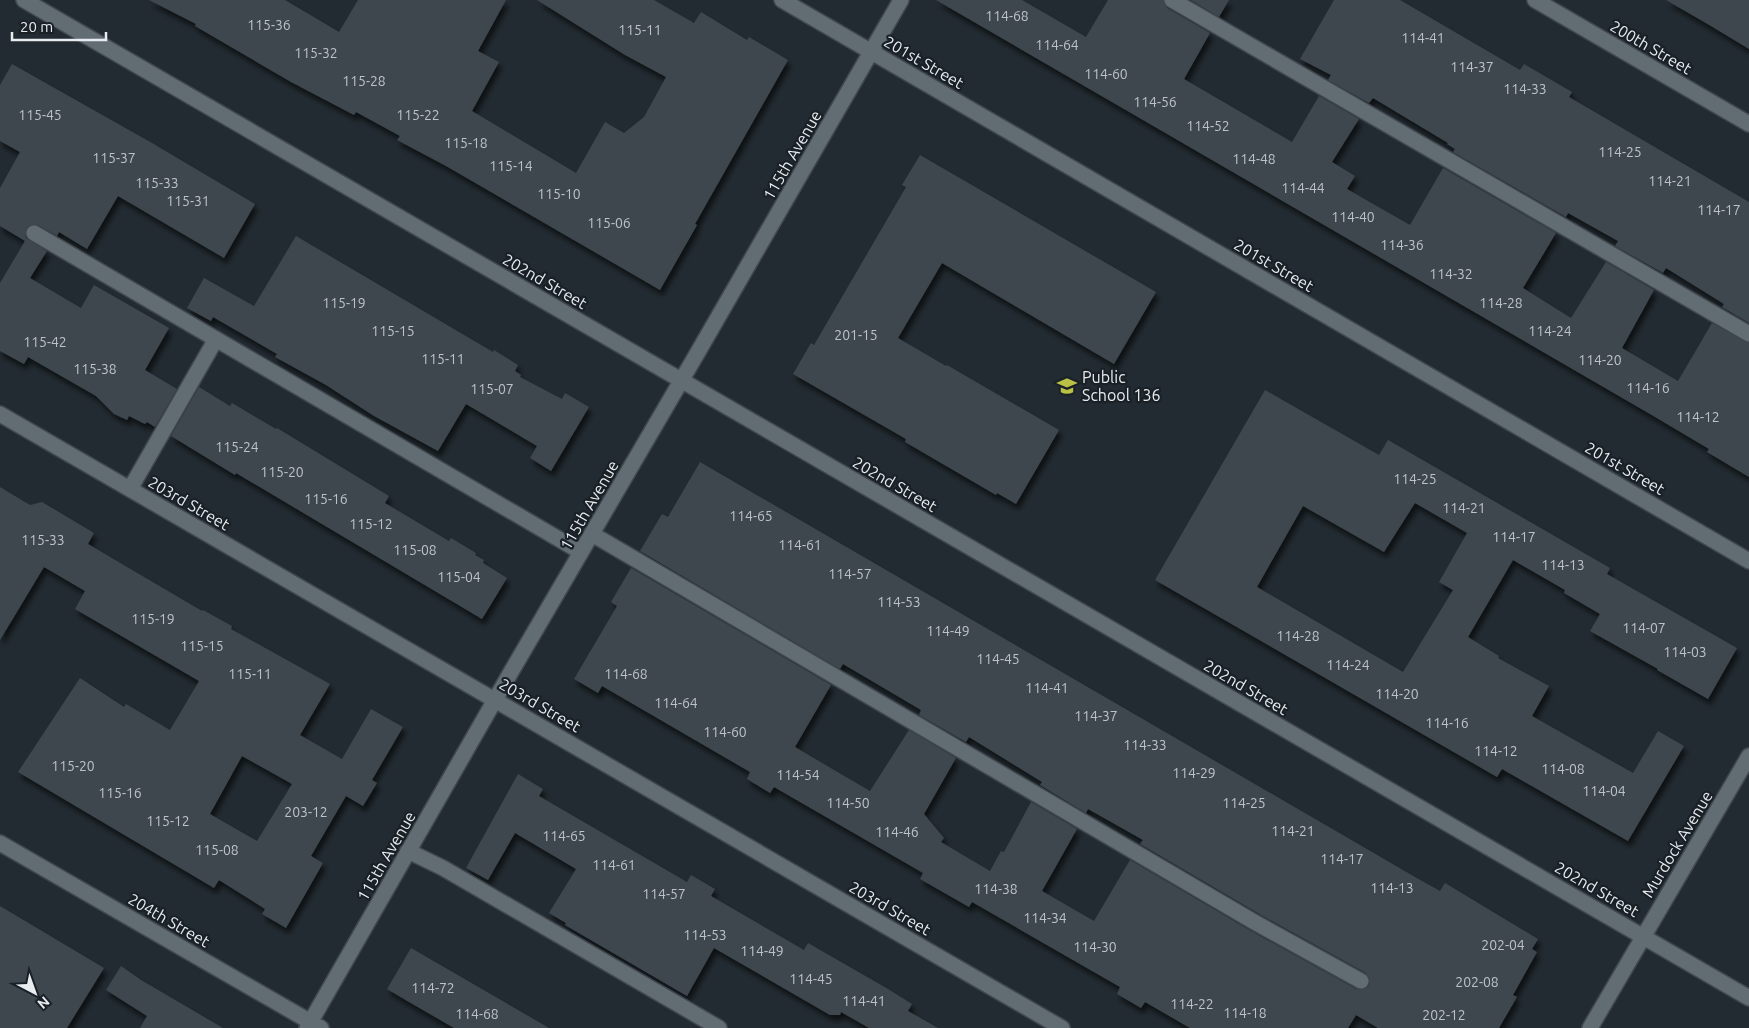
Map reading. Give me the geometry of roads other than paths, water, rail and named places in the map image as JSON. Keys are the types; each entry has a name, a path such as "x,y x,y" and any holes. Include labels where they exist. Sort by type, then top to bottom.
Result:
{"street":[{"name":"202nd Street","path":"24,0 1749,998"},
{"name":"201st Street","path":"782,0 1749,560"},
{"name":"115th Avenue","path":"312,1026 408,851 495,699 901,0"},
{"path":"1172,0 1749,334"},
{"name":"200th Street","path":"1535,0 1749,124"},
{"path":"34,233 581,552"},
{"path":"130,489 216,339"},
{"name":"203rd Street","path":"0,414 1062,1028"},
{"path":"592,534 1256,923 1361,981"},
{"name":"Murdock Avenue","path":"1590,1028 1749,756"},
{"name":"204th Street","path":"0,843 312,1026"},
{"path":"408,851 443,868 720,1028"}],"place":[{"name":"Public School 136","path":"1067,386"}]}
